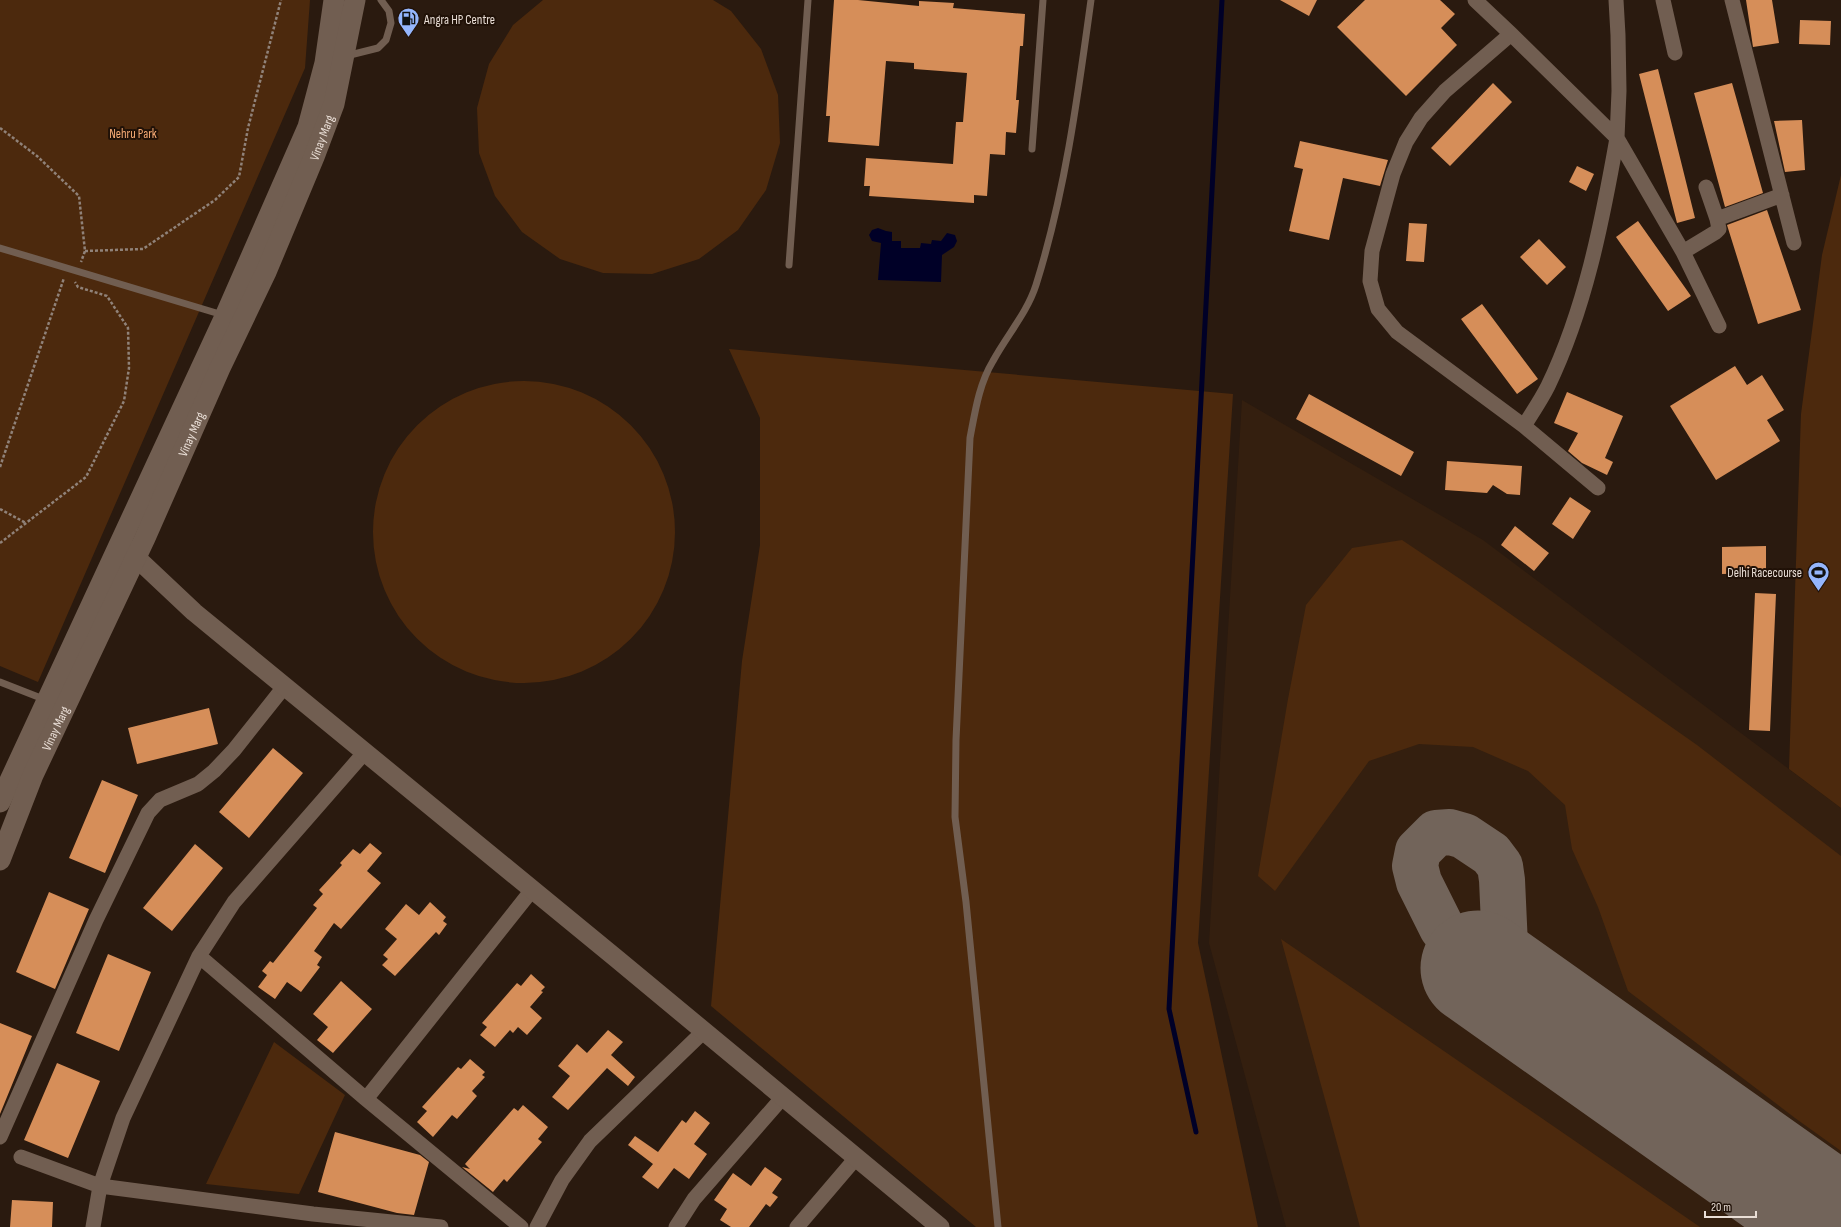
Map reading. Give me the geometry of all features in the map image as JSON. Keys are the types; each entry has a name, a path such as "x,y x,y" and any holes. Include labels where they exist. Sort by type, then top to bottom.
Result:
{"main road":[{"name":"Vinay Marg","path":"0,860 33,775 225,315 308,127 324,64 334,0"},
{"name":"Vinay Marg","path":"0,802 48,701 128,550 220,368 269,265 334,104 355,0"}],"street":[{"path":"1474,0 1512,34 1617,138 1683,252 1719,326"},
{"path":"1524,426 1547,387 1568,339 1591,263 1606,199 1617,138 1619,91 1616,0"},
{"path":"1663,0 1675,53"},
{"path":"1732,0 1794,244"},
{"path":"1512,34 1445,91 1421,118 1406,142 1394,174 1372,250 1370,281 1378,309 1397,332 1524,426 1598,488"},
{"path":"1683,252 1719,229 1706,187"},
{"path":"1717,219 1782,195"},
{"path":"128,550 194,612 940,1227"},
{"path":"0,1137 96,920 148,813 160,800 198,784 214,771 234,750 284,687"},
{"path":"93,1227 100,1186 123,1118 198,956 234,902 365,752"},
{"path":"366,1099 532,890"},
{"path":"198,956 366,1099 521,1227"},
{"path":"538,1227 562,1180 590,1141 703,1032"},
{"path":"676,1227 694,1199 783,1097"},
{"path":"21,1157 100,1186 312,1220 441,1227"},
{"path":"797,1227 856,1158"}],"lane":[{"path":"344,56 378,48 386,40 392,23 389,11 381,0"},
{"path":"789,265 808,0"},
{"path":"1032,149 1043,0"},
{"path":"998,1227 966,902 956,817 957,732 970,438 976,400 992,361 1016,326 1035,287 1052,230 1079,86 1091,0"},
{"path":"0,248 225,315"},
{"path":"0,682 48,701"}],"path":[{"path":"0,128 37,156 79,196 86,251 143,249 215,200 239,178 248,128 281,0"},
{"path":"0,467 68,268"},
{"path":"0,543 86,477 124,401 129,368 128,328 107,296 78,287 73,280"},
{"path":"0,510 26,523"}],"shaded area":[{"path":"1242,400 1483,540 1841,808 1841,1227 1286,1227 1209,943"}],"green space":[{"name":"Nehru Park","path":"0,0 310,0 305,68 38,682 0,666"},
{"path":"543,0 713,0 731,11 761,49 778,95 780,143 766,190 738,230 699,259 652,274 603,273 560,259 522,232 495,196 479,153 477,108 489,64 513,25"},
{"name":"Delhi Racecourse","path":"1841,175 1841,808 1789,769 1801,414 1822,255"},
{"path":"729,349 1233,394 1198,943 1258,1227 976,1227 711,1006 742,661 760,545 760,418"},
{"path":"524,381 553,384 582,393 608,407 631,425 649,448 663,474 672,503 675,532 672,561 663,590 649,616 631,639 608,657 582,671 553,680 524,683 495,680 466,671 440,657 417,639 399,616 385,590 376,561 373,532 376,503 385,474 399,448 417,425 440,407 466,393 495,384"},
{"path":"1402,540 1469,585 1697,745 1841,856 1841,1151 1795,1118 1628,991 1598,907 1572,849 1565,805 1528,771 1473,747 1419,744 1369,761 1275,891 1258,876 1288,699 1306,605 1352,548"},
{"path":"1281,939 1700,1227 1360,1227"},
{"path":"274,1042 345,1095 299,1194 206,1184"}],"water":[{"path":"878,228 892,232 892,241 901,241 901,248 920,248 921,243 931,244 932,240 941,241 947,233 955,235 957,241 954,247 942,255 941,282 878,280 881,243 872,241 869,235 872,230"}],"building":[{"path":"834,0 858,0 919,6 919,1 954,3 953,8 1025,14 1023,46 1020,46 1016,100 1019,100 1016,133 1006,132 1005,155 990,154 987,196 974,195 974,203 869,196 870,186 864,186 866,158 953,164 956,122 963,122 967,73 914,69 914,63 886,61 879,146 828,142 830,116 826,116"},
{"path":"1280,0 1317,0 1309,16"},
{"path":"1365,0 1440,0 1455,14 1441,28 1457,45 1406,96 1337,27"},
{"path":"1746,0 1772,0 1779,43 1753,47"},
{"path":"1800,20 1831,21 1830,45 1799,44"},
{"path":"1658,69 1695,218 1677,223 1639,74"},
{"path":"1493,83 1512,102 1450,166 1431,148"},
{"path":"1732,83 1763,193 1725,207 1694,93"},
{"path":"1802,120 1805,170 1785,172 1774,121"},
{"path":"1300,141 1388,160 1380,186 1343,178 1329,240 1289,231 1303,169 1294,167"},
{"path":"1577,166 1594,174 1586,191 1569,182"},
{"path":"1767,210 1801,310 1758,324 1727,225"},
{"path":"1638,221 1691,296 1668,311 1616,237"},
{"path":"1409,223 1427,224 1424,262 1406,261"},
{"path":"1539,239 1566,267 1547,285 1520,257"},
{"path":"1482,304 1538,379 1517,394 1461,319"},
{"path":"1735,366 1747,385 1762,375 1784,410 1767,420 1780,441 1716,480 1670,406"},
{"path":"1567,392 1623,416 1605,458 1613,462 1607,475 1582,463 1568,451 1578,433 1554,423"},
{"path":"1309,394 1414,452 1401,476 1296,419"},
{"path":"1447,461 1522,466 1520,495 1507,494 1493,485 1487,493 1445,490"},
{"path":"1570,497 1591,511 1573,539 1552,524"},
{"path":"1515,526 1549,553 1534,571 1501,545"},
{"path":"1766,546 1766,573 1722,574 1722,547"},
{"path":"1755,593 1776,594 1770,731 1749,730"},
{"path":"209,708 218,744 137,764 128,728"},
{"path":"273,748 303,773 249,838 219,812"},
{"path":"102,780 138,795 105,873 69,858"},
{"path":"370,843 382,853 367,871 381,883 341,929 334,923 314,951 322,957 317,965 320,967 301,992 287,982 275,999 258,987 267,975 262,971 270,961 273,963 317,908 313,905 323,894 319,890 342,865 340,863 353,849 360,854"},
{"path":"195,844 223,868 172,931 143,908"},
{"path":"49,892 89,909 55,989 16,972"},
{"path":"430,902 446,917 443,921 447,924 439,935 436,932 395,976 382,965 388,959 383,955 397,939 385,929 406,904 419,915"},
{"path":"108,954 151,972 119,1051 76,1033"},
{"path":"531,974 545,987 541,991 543,992 530,1007 542,1018 527,1035 518,1027 513,1033 510,1030 495,1047 480,1035 487,1027 482,1023 517,983 521,986"},
{"path":"341,981 372,1009 333,1053 317,1040 328,1027 313,1014"},
{"path":"0,1023 32,1036 0,1114"},
{"path":"608,1030 623,1042 611,1055 635,1077 628,1086 607,1068 568,1110 552,1097 570,1076 558,1066 577,1044 587,1053"},
{"path":"470,1059 485,1072 482,1075 485,1077 472,1091 477,1096 457,1119 452,1115 433,1137 417,1122 427,1111 422,1107 458,1067 461,1069"},
{"path":"57,1063 100,1081 68,1158 24,1140"},
{"path":"523,1105 548,1127 538,1139 542,1142 507,1182 504,1179 493,1192 462,1167 470,1169 465,1164 514,1108 518,1111"},
{"path":"695,1111 710,1123 694,1144 707,1154 689,1179 674,1168 658,1189 642,1177 653,1164 628,1145 635,1136 658,1152 682,1120 686,1123"},
{"path":"335,1132 420,1155 429,1162 414,1215 397,1213 318,1192"},
{"path":"765,1167 782,1179 772,1193 778,1197 770,1207 766,1204 749,1227 731,1227 720,1220 727,1209 714,1200 733,1173 751,1186"},
{"path":"12,1200 53,1202 52,1227 10,1227"}],"waterway":[{"path":"1196,1132 1169,1009 1222,0"}],"taxiway":[{"path":"1478,968 1442,928 1419,882 1415,866 1418,851 1436,833 1450,832 1464,836 1491,854 1500,866 1505,946 1525,1001"}],"runway":[{"path":"1478,968 1841,1225"}],"place":[{"name":"Angra HP Centre","path":"409,38"},
{"name":"Delhi Racecourse","path":"1818,592"}]}
